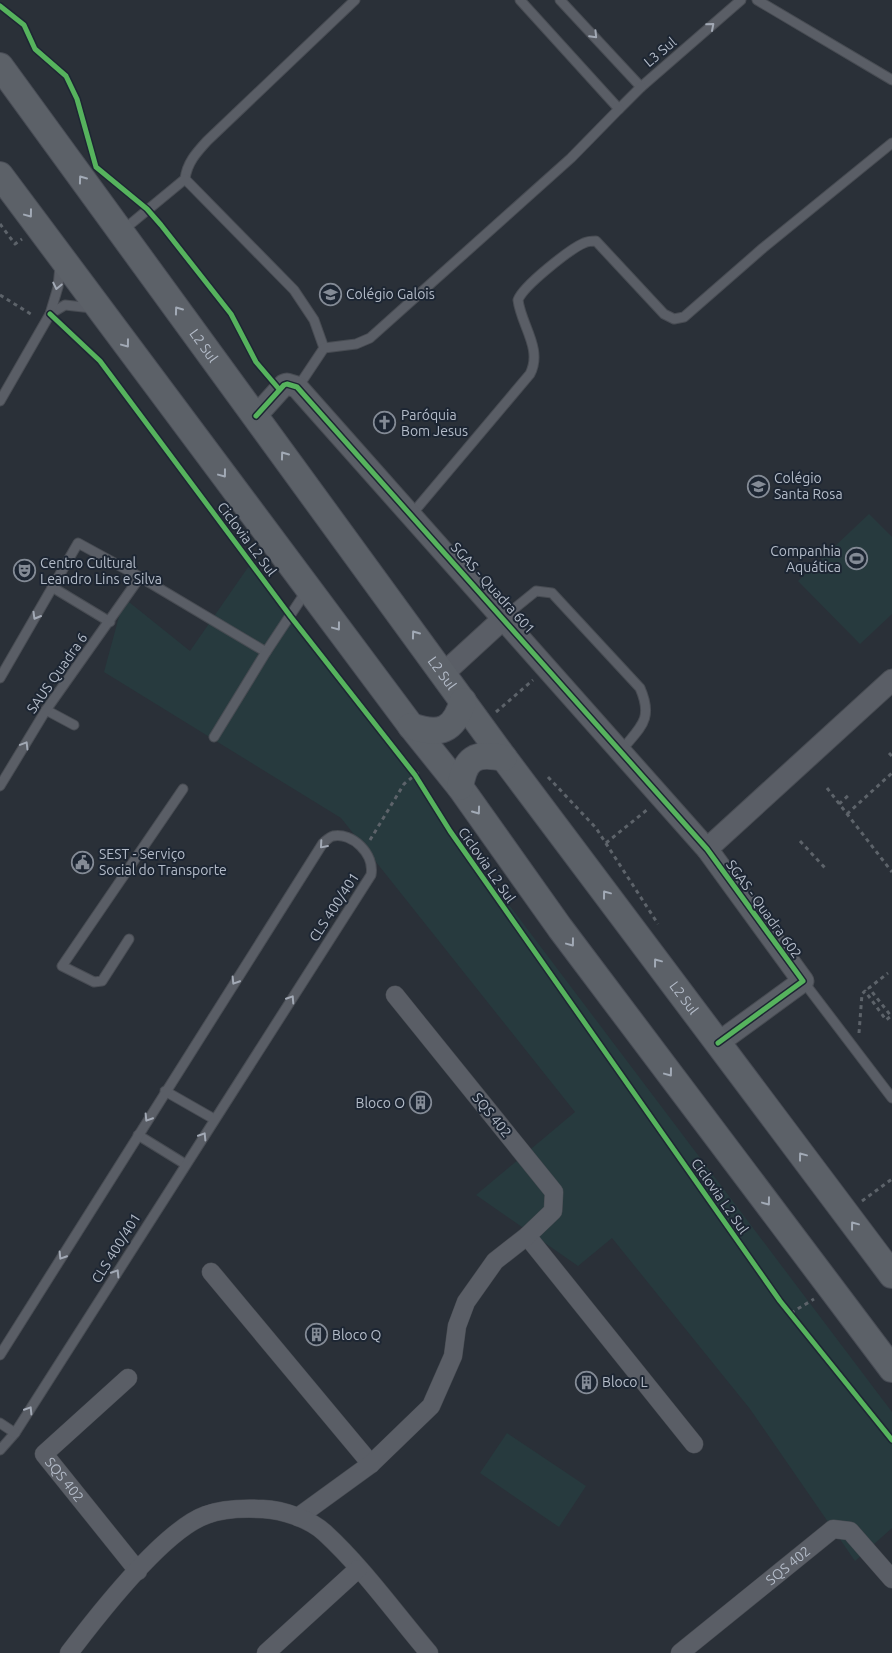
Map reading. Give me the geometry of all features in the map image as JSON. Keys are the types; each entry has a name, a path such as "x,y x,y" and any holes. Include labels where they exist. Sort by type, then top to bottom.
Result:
{"main road":[{"name":"L2 Sul","path":"0,66 444,673 504,758 892,1276"},
{"path":"0,175 308,588 460,787 560,928 892,1368"},
{"path":"412,726 432,731 449,727 459,714 463,701"},
{"path":"460,787 462,772 471,760 479,756 504,758"}],"street":[{"path":"256,416 284,385 298,387"},
{"name":"SGAS - Quadra 601","path":"298,387 548,667 707,849"},
{"path":"444,673 504,618"},
{"path":"707,849 892,680"},
{"name":"SGAS - Quadra 602","path":"707,849 803,981"},
{"path":"718,1043 803,981"},
{"name":"SQS 402","path":"298,1517 371,1464 431,1406 453,1356 457,1326 466,1302 495,1260 527,1236 552,1211 554,1192 395,995"},
{"path":"527,1236 694,1444"},
{"path":"211,1272 371,1464"},
{"name":"SQS 402","path":"128,1378 44,1454 138,1571"},
{"path":"69,1653 138,1571 175,1533 206,1515 240,1508 275,1510 298,1517 324,1532 429,1653"},
{"name":"SQS 402","path":"680,1653 833,1529 850,1531 892,1579"},
{"path":"266,1653 358,1569"}],"lane":[{"path":"121,233 184,179 191,159 206,141 355,0"},
{"path":"520,0 619,109"},
{"name":"L3 Sul","path":"560,0 641,87 741,0"},
{"path":"757,0 892,80"},
{"path":"298,387 324,348 356,344 370,338 571,158 641,87"},
{"path":"412,514 530,374 535,364 535,354 518,300 521,292 550,268 584,242 596,241 664,314 674,319 684,317 763,248 892,143"},
{"path":"184,179 294,290 314,320 324,348"},
{"path":"0,401 50,314 58,287 62,258"},
{"path":"50,314 65,306 83,305 101,310"},
{"path":"0,678 4,664 78,543 140,577 266,652"},
{"name":"SAUS Quadra 6","path":"0,786 46,710 140,577"},
{"path":"52,587 110,622"},
{"path":"214,738 266,652 308,588"},
{"path":"504,618 536,592 552,593 640,688 646,703 644,720 621,751"},
{"path":"46,710 74,725"},
{"path":"129,939 102,981 94,982 62,966 183,789"},
{"path":"0,1355 323,843 332,836 343,836 365,849"},
{"name":"CLS 400/401","path":"0,1450 15,1433 371,874 373,866 365,849"},
{"name":"SGAS - Quadra 602","path":"803,981 892,1098"},
{"path":"166,1091 214,1119"},
{"path":"138,1135 185,1164"},
{"path":"0,1423 15,1433"}],"path":[{"path":"0,295 45,322"},
{"path":"481,726 548,667"},
{"path":"365,849 404,784 437,758"},
{"path":"410,767 420,783"},
{"path":"847,814 892,773"},
{"path":"827,788 892,872"},
{"path":"839,804 850,794"},
{"path":"606,843 662,798"},
{"path":"800,841 826,869"},
{"path":"857,1052 862,994 865,991 886,1020 891,1016 870,988 888,972"},
{"path":"860,1203 892,1180"},
{"path":"786,1307 796,1321"}],"green space":[{"name":"Companhia Aquática","path":"869,514 892,537 892,614 860,644 798,581"},
{"path":"251,563 892,1412 892,1528 855,1561 750,1409 612,1238 578,1266 476,1195 575,1112 341,818 104,672 124,598 190,651"},
{"path":"507,1433 586,1486 559,1527 480,1473"}],"cycle path":[{"path":"0,6 24,25 35,49 66,76 77,99 96,167 147,209 161,225 231,314 256,362 279,389"},
{"name":"Ciclovia L2 Sul","path":"50,314 100,361 291,617 415,775 450,831 780,1301 892,1440"},
{"path":"256,416 284,385 297,387 707,849 803,981 718,1043"}],"place":[{"name":"Colégio Galois","path":"330,294"},
{"name":"Paróquia Bom Jesus","path":"385,423"},
{"name":"Colégio Santa Rosa","path":"758,486"},
{"name":"Companhia Aquática","path":"857,559"},
{"name":"Centro Cultural Leandro Lins e Silva","path":"24,571"},
{"name":"SEST - Serviço Social do Transporte","path":"83,862"},
{"name":"Bloco O","path":"421,1103"},
{"name":"Bloco Q","path":"316,1335"},
{"name":"Bloco L","path":"586,1382"}]}
